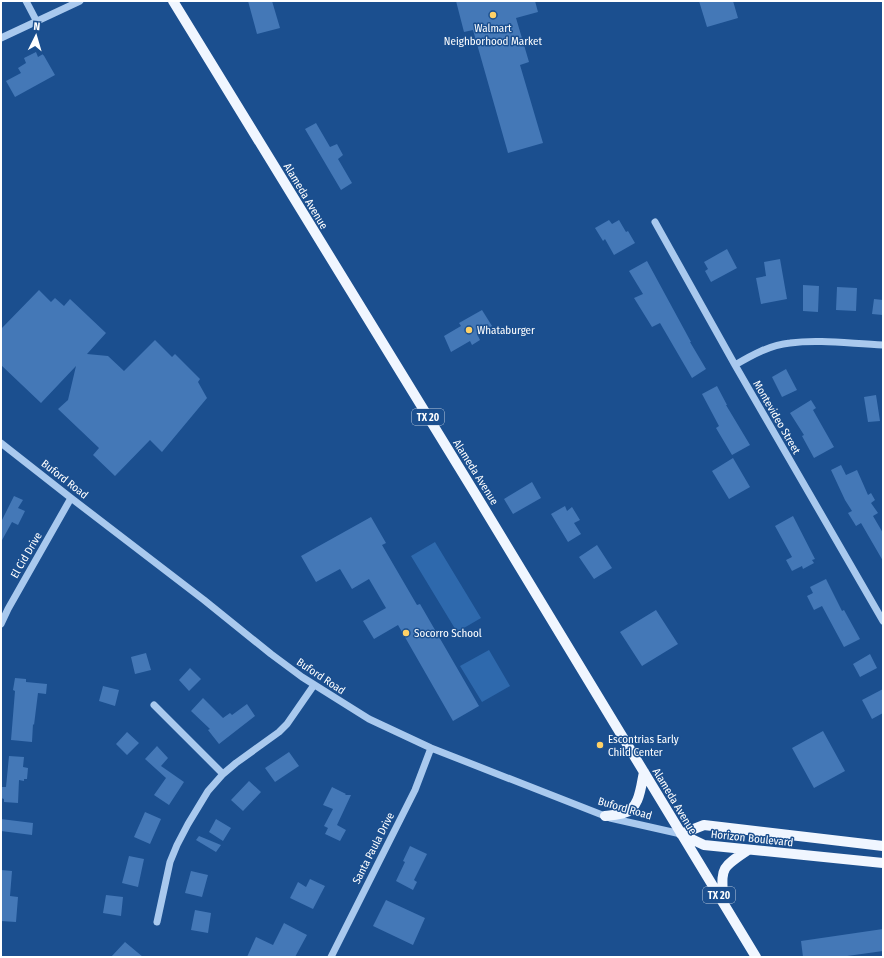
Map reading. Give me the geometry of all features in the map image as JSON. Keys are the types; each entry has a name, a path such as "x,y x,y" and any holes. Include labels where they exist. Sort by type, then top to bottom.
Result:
{"main road":[{"name":"Alameda Avenue","path":"173,1 179,6 756,957"},
{"path":"605,816 625,813 634,807 644,772"},
{"name":"Horizon Boulevard","path":"681,834 704,825 883,846"},
{"name":"Horizon Boulevard","path":"681,834 704,845 883,863"},
{"path":"724,903 722,878 724,869 729,862 748,850"}],"street":[{"path":"26,1 37,22"},
{"path":"1,38 80,1"},
{"name":"Montevideo Street","path":"655,222 735,365 883,621"},
{"path":"735,365 756,353 789,343 831,342 883,345"},
{"name":"Buford Road","path":"1,443 204,600 271,654 314,685 369,719 431,748 605,816 625,822 681,834"},
{"name":"El Cid Drive","path":"1,624 71,498"},
{"path":"157,922 170,862 177,845 208,791 223,774 279,732 287,724 314,685"},
{"path":"154,705 223,774"},
{"name":"Santa Paula Drive","path":"331,957 415,790 431,748"}],"shaded area":[{"path":"435,542 481,618 457,632 411,556"},
{"path":"489,650 510,686 482,702 460,666"}],"building":[{"path":"248,1 272,1 280,28 257,34"},
{"path":"456,1 535,1 538,12 516,18 529,62 520,65 543,143 508,153 473,30 464,32"},
{"path":"699,1 733,1 738,18 707,27"},
{"path":"36,52 38,57 43,54 55,75 15,97 6,81 21,73 18,68 26,63 24,58"},
{"path":"316,123 330,147 337,144 343,155 338,159 352,183 341,190 305,129"},
{"path":"609,220 612,224 619,220 635,243 614,255 605,239 603,241 595,228"},
{"path":"727,249 737,268 711,282 705,271 708,269 704,262"},
{"path":"780,259 787,299 761,304 756,278 766,276 764,262"},
{"path":"647,261 706,369 692,378 660,323 652,327 634,298 643,294 629,271"},
{"path":"803,285 819,286 818,312 803,311"},
{"path":"837,287 857,288 856,311 836,310"},
{"path":"39,290 51,302 55,298 64,306 70,299 106,333 87,354 108,356 124,371 155,340 172,357 175,354 200,379 198,382 207,398 162,452 150,440 115,476 93,455 99,448 58,409 68,400 76,366 41,403 1,365 1,329"},
{"path":"874,299 883,300 883,315 872,314"},
{"name":"Whataburger","path":"482,310 492,326 477,334 480,340 472,345 470,341 451,352 444,336 461,326 459,323"},
{"path":"786,369 797,390 782,397 772,377"},
{"path":"717,386 726,405 750,445 732,455 716,428 719,426 702,394"},
{"path":"876,395 880,421 868,422 864,397"},
{"path":"811,400 816,408 813,410 834,447 814,458 802,436 804,435 790,413"},
{"path":"733,458 750,487 729,499 712,471"},
{"path":"841,465 846,475 857,470 868,495 871,493 875,500 871,503 878,513 873,516 883,533 883,561 861,523 856,526 848,513 852,511 845,500 831,470"},
{"path":"532,482 541,498 513,514 504,499"},
{"path":"14,496 23,500 18,508 25,511 18,525 12,522 1,542 1,522"},
{"path":"565,506 567,511 572,507 580,520 574,523 581,534 568,542 551,514"},
{"path":"793,516 815,559 812,560 814,563 803,569 802,566 792,571 786,560 792,557 775,526"},
{"path":"371,517 386,543 382,545 417,605 420,604 479,706 453,721 398,625 374,639 363,621 386,608 369,579 352,589 340,569 316,582 301,556"},
{"path":"597,545 612,568 594,579 579,557"},
{"path":"826,579 842,611 844,610 860,639 844,647 822,606 814,610 807,596 813,593 810,587"},
{"path":"656,610 678,644 642,666 620,632"},
{"path":"146,653 151,670 135,674 131,657"},
{"path":"870,654 877,668 860,677 853,664"},
{"path":"190,668 201,679 189,691 179,680"},
{"path":"15,678 26,679 26,682 47,684 46,694 38,693 32,742 11,740 15,691 13,690"},
{"path":"103,686 119,690 115,706 99,701"},
{"path":"883,689 883,713 872,719 862,700"},
{"path":"203,698 223,718 230,713 232,715 247,704 255,716 219,744 208,730 210,729 191,711"},
{"path":"823,731 845,771 814,788 792,748"},
{"path":"127,732 139,743 127,755 116,744"},
{"path":"157,746 168,758 161,766 184,782 169,805 154,795 166,778 145,759"},
{"path":"289,752 299,766 275,782 265,768"},
{"path":"9,756 24,757 23,767 28,768 27,779 24,779 24,781 19,780 18,803 4,802 4,799 1,798 1,787 6,787"},
{"path":"249,781 261,792 243,811 231,800"},
{"path":"332,787 346,794 345,795 351,795 337,825 346,830 340,841 325,834 328,828 324,826 333,809 323,805"},
{"path":"145,812 161,819 150,844 134,837"},
{"path":"1,819 33,823 32,835 1,831"},
{"path":"216,819 231,828 223,841 209,832"},
{"path":"199,836 221,845 216,852 196,840"},
{"path":"410,846 427,854 414,880 417,882 413,890 396,881 405,862 403,861"},
{"path":"129,856 144,859 138,887 122,883"},
{"path":"1,870 12,871 10,896 18,897 16,922 1,921"},
{"path":"191,871 208,875 202,897 185,893"},
{"path":"310,879 325,886 313,909 290,898 298,882 306,887"},
{"path":"106,895 123,897 121,916 103,913"},
{"path":"386,900 425,918 413,945 373,926"},
{"path":"195,910 211,913 208,933 191,930"},
{"path":"284,923 307,935 295,957 247,957 256,937 273,945"},
{"path":"883,929 883,951 840,957 803,957 801,941"},
{"path":"125,942 143,957 111,957"}],"place":[{"name":"Walmart Neighborhood Market","path":"493,15"},
{"name":"Whataburger","path":"469,330"},
{"name":"Socorro School","path":"406,633"},
{"name":"Escontrias Early Child Center","path":"600,745"}]}
